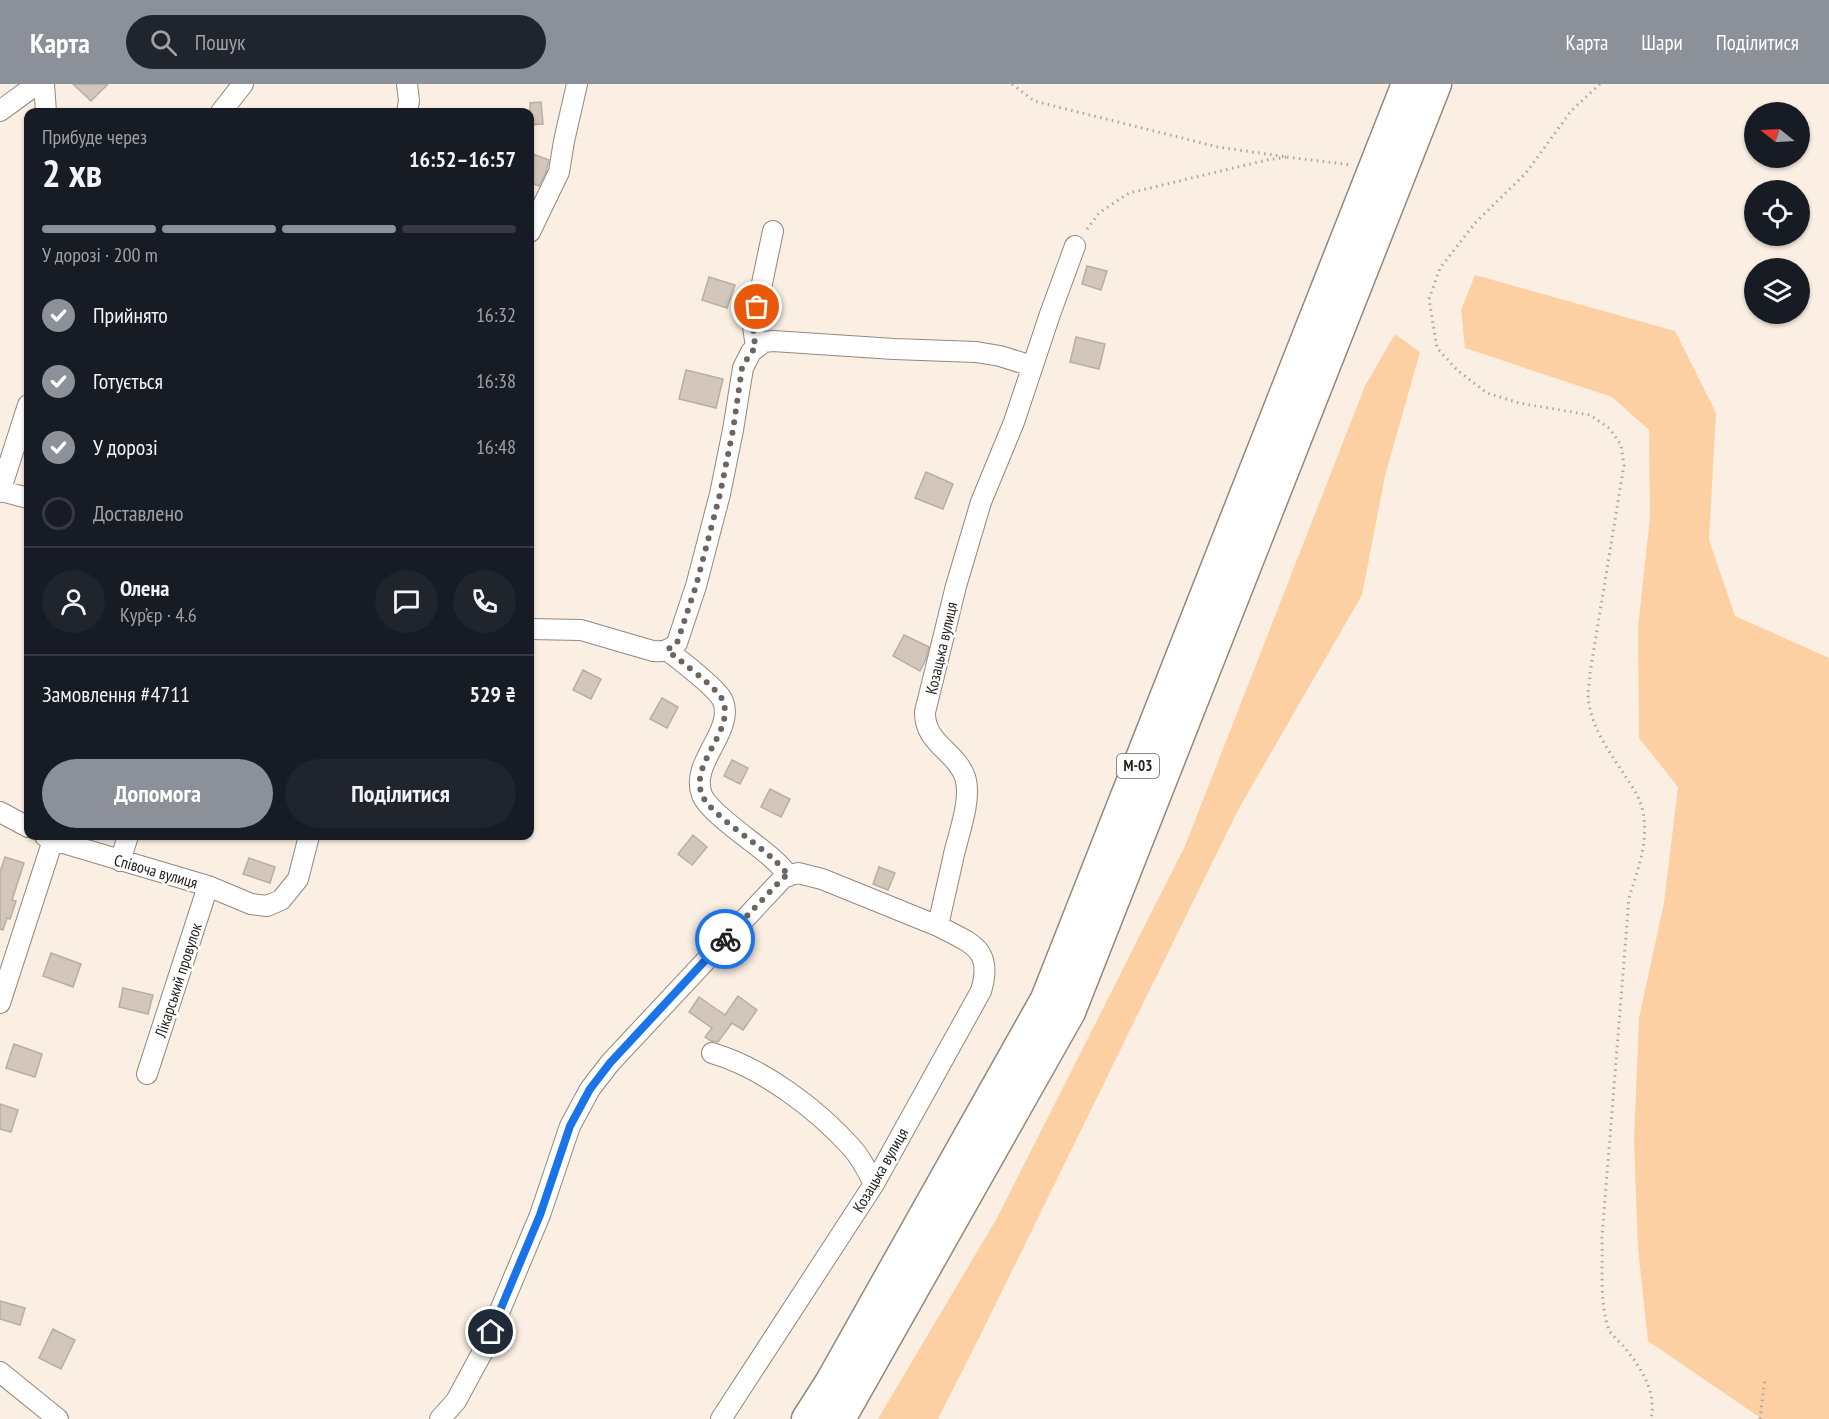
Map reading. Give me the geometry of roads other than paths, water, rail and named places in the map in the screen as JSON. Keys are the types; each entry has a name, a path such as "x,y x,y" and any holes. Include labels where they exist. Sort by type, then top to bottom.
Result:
{"highway":[{"name":"М-03","path":"807,1419 830,1383 1046,999 1407,84"},
{"name":"М-03","path":"840,1419 1070,1012 1436,84"}],"street":[{"path":"0,111 38,84"},
{"path":"44,84 46,108"},
{"path":"224,108 243,84"},
{"path":"407,84 409,101 407,108"},
{"path":"534,224 559,172 577,84"},
{"path":"756,348 753,326 773,231"},
{"name":"Козацька вулиця","path":"938,926 964,812 967,786 964,775 955,760 928,732 925,712 956,586 981,502 1014,422 1075,246"},
{"path":"534,629 581,630 663,652 677,643 696,586 720,494 742,368 751,352 764,342 976,352 1000,356 1032,366"},
{"path":"24,417 0,492 24,497"},
{"path":"440,1419 456,1401 483,1351 540,1215 570,1126 590,1089 610,1063 767,894 784,877 789,876 773,859 711,807 702,795 699,780 702,768 724,720 722,699 667,650"},
{"path":"0,812 24,825"},
{"path":"0,1003 48,840"},
{"name":"Співоча вулиця","path":"55,840 208,886 251,904 267,906 281,900 298,879 308,840"},
{"path":"120,861 127,840"},
{"name":"Козацька вулиця","path":"721,1419 874,1184 981,991 986,975 984,960 977,948 938,926 822,879 798,873 789,876"},
{"name":"Лікарський провулок","path":"147,1074 208,886"},
{"path":"712,1053 733,1059 765,1077 821,1118 854,1149 874,1184"},
{"path":"0,1372 58,1419"}]}
